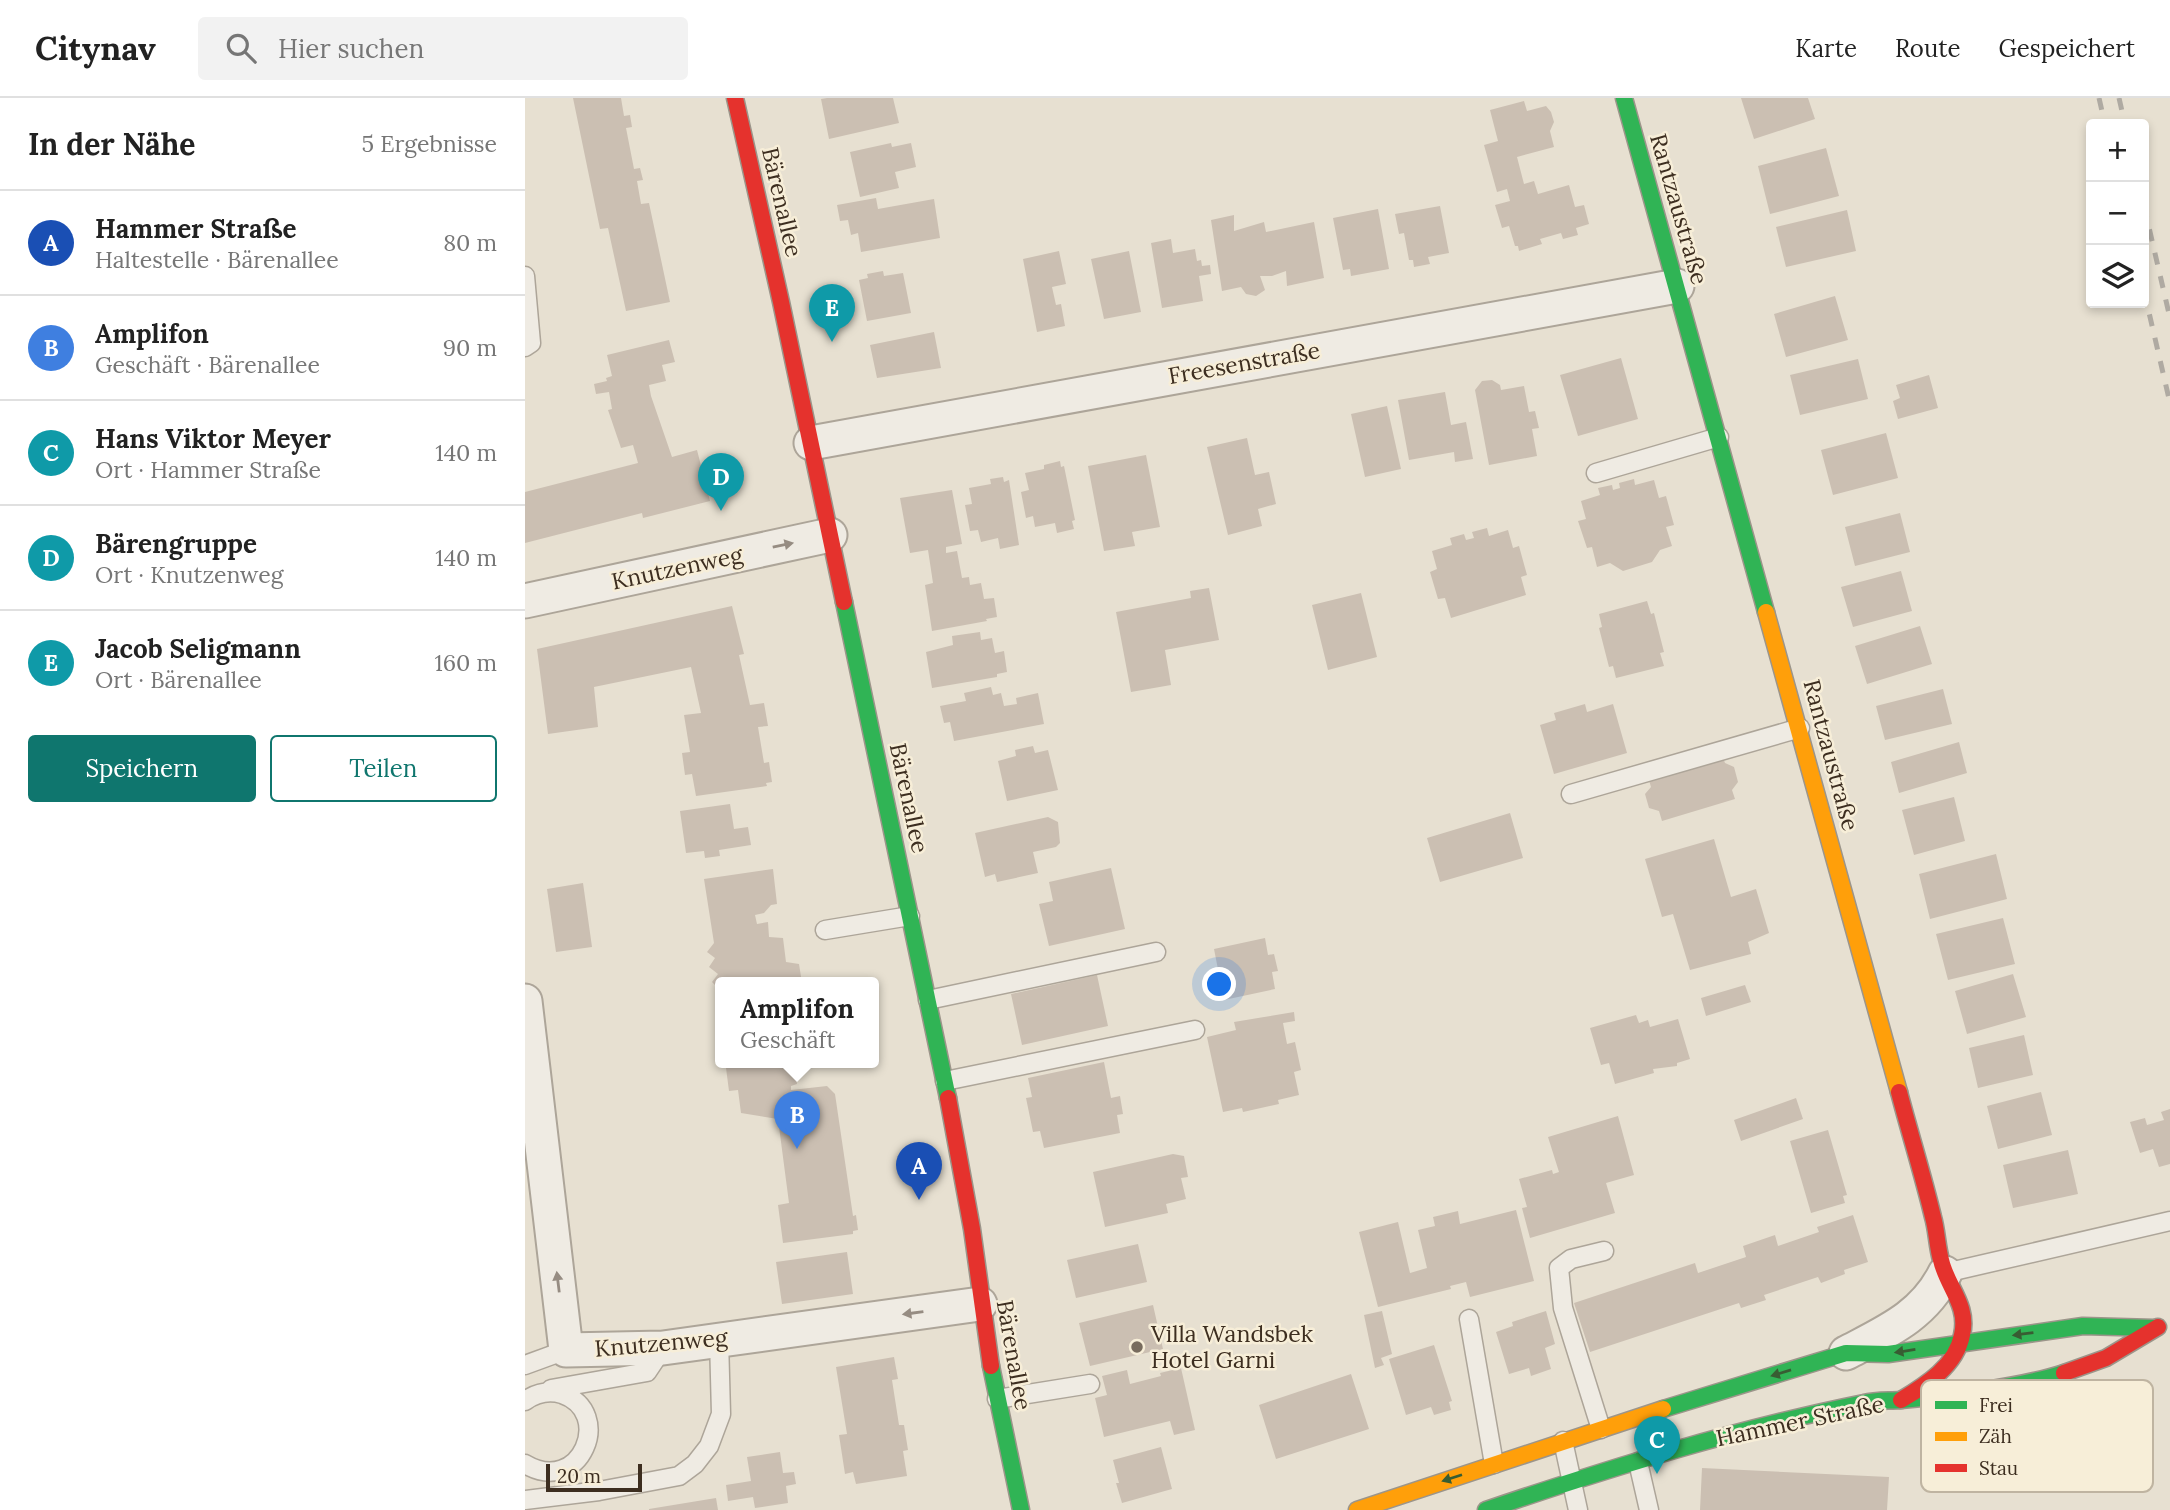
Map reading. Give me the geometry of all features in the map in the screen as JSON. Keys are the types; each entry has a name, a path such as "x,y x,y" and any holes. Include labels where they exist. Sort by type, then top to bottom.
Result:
{"street":[{"name":"Bärenallee","path":"735,98 946,1080 972,1229 980,1304 1021,1510"},
{"name":"Rantzaustraße","path":"1624,98 1931,1206 1945,1273 1963,1310 1963,1342"},
{"name":"Freesenstraße","path":"811,443 1677,286"},
{"name":"Knutzenweg","path":"525,601 830,535"},
{"name":"Knutzenweg","path":"525,1001 535,1176 566,1350 663,1348 980,1304"},
{"name":"Hammer Straße","path":"1357,1510 1563,1441 1846,1353 1913,1316 1937,1290 1945,1273"},
{"name":"Hammer Straße","path":"2034,1380 2106,1358 2154,1328 2170,1323"},
{"name":"Hammer Straße","path":"1846,1353 1888,1354 2083,1326 2154,1328"},
{"path":"1931,1380 1963,1342"},
{"path":"1901,1400 1921,1387"},
{"name":"Hammer Straße","path":"1486,1510 1735,1432 1868,1402 1921,1397"}],"lane":[{"path":"525,276 531,343 525,347"},
{"path":"1596,473 1719,437"},
{"path":"1571,794 1800,728"},
{"path":"825,930 911,916"},
{"path":"928,1000 1156,952"},
{"path":"946,1080 1195,1030"},
{"path":"1945,1273 2170,1221"},
{"path":"1601,1429 1563,1308 1559,1268 1571,1259 1604,1251"},
{"path":"1469,1320 1494,1464"},
{"path":"525,1500 599,1491 679,1476 695,1464 709,1446 721,1414 719,1339"},
{"path":"525,1398 532,1392 647,1371 663,1348"},
{"path":"525,1365 566,1350"},
{"path":"997,1399 1090,1384"},
{"path":"525,1398 555,1392 567,1396 578,1404 586,1416 589,1429 584,1452 568,1468 546,1472 525,1464"},
{"path":"1563,1441 1578,1510"},
{"path":"1638,1462 1649,1510"}],"building":[{"path":"573,98 621,98 624,116 630,115 632,127 626,128 634,169 640,168 643,180 637,181 641,204 649,203 670,302 626,311 608,228 600,229"},
{"path":"893,98 899,123 829,139 821,99"},
{"path":"1741,98 1808,98 1815,119 1754,139"},
{"path":"1524,101 1527,111 1546,106 1551,112 1554,122 1550,131 1554,147 1517,157 1524,184 1534,181 1538,194 1569,185 1575,207 1584,205 1589,224 1576,228 1578,235 1563,239 1561,233 1540,239 1542,244 1519,251 1509,226 1502,228 1495,205 1510,201 1507,189 1497,192 1484,145 1498,141 1490,110"},
{"path":"891,143 892,147 911,143 916,167 895,172 899,188 860,197 850,152"},
{"path":"1826,148 1839,196 1770,214 1758,166"},
{"path":"876,198 878,209 934,199 940,238 861,252 858,233 851,235 848,220 840,221 837,205"},
{"path":"1440,206 1449,253 1428,257 1430,264 1414,267 1413,260 1409,260 1404,233 1399,234 1395,214"},
{"path":"1378,209 1389,269 1351,276 1350,269 1343,270 1333,218"},
{"path":"1847,210 1856,251 1786,267 1776,227"},
{"path":"1234,215 1234,231 1264,222 1266,232 1314,222 1324,278 1287,286 1286,271 1272,276 1260,276 1265,290 1256,296 1246,294 1241,287 1222,291 1211,220"},
{"path":"1171,239 1173,253 1195,249 1197,261 1201,260 1202,266 1210,265 1211,274 1199,276 1203,301 1162,308 1151,243"},
{"path":"1059,251 1066,284 1052,287 1056,305 1061,304 1065,326 1037,332 1023,259"},
{"path":"1129,251 1141,312 1104,319 1091,259"},
{"path":"883,271 884,276 903,273 911,313 867,321 859,280 868,278 867,274"},
{"path":"1835,296 1848,340 1786,357 1774,314"},
{"path":"934,332 941,368 877,378 870,345"},
{"path":"669,340 675,362 662,365 666,381 649,385 651,396 672,457 697,450 710,501 643,518 642,513 525,543 525,492 638,463 633,445 621,448 608,410 612,409 609,392 596,394 594,384 607,381 606,378 612,376 607,355"},
{"path":"1621,358 1638,419 1578,436 1560,375"},
{"path":"1858,359 1868,399 1800,415 1790,375"},
{"path":"1929,375 1938,408 1898,419 1893,401 1900,398 1896,385"},
{"path":"1492,380 1500,385 1501,390 1524,386 1529,412 1535,411 1539,428 1532,429 1537,456 1489,465 1475,390 1482,381"},
{"path":"1445,392 1451,425 1466,422 1473,459 1455,462 1454,452 1409,460 1398,400"},
{"path":"1387,406 1401,469 1365,477 1351,414"},
{"path":"1886,433 1898,478 1833,495 1821,450"},
{"path":"1247,438 1255,475 1269,472 1276,504 1258,509 1262,526 1228,535 1207,447"},
{"path":"1146,455 1160,527 1132,532 1135,546 1104,551 1088,466"},
{"path":"1060,461 1061,467 1064,466 1075,520 1072,521 1074,529 1057,533 1055,523 1035,527 1033,516 1026,518 1021,492 1029,490 1025,473 1044,469 1044,465"},
{"path":"1003,477 1004,482 1009,480 1019,545 1000,549 998,538 981,542 978,530 970,531 965,505 972,504 969,488 991,484 990,479"},
{"path":"1634,479 1635,485 1654,480 1659,498 1666,496 1674,525 1666,527 1672,546 1660,550 1652,562 1623,571 1610,563 1597,567 1592,547 1587,548 1578,521 1586,519 1581,501 1600,495 1598,488 1612,485 1613,490 1620,488 1619,483"},
{"path":"952,490 962,544 946,547 946,553 957,551 962,578 969,577 970,585 981,583 984,599 994,598 997,617 932,631 925,585 933,583 928,550 910,553 900,498"},
{"path":"1900,513 1910,552 1855,566 1845,527"},
{"path":"1487,528 1489,536 1508,530 1513,548 1519,546 1527,575 1521,577 1526,595 1451,618 1445,598 1438,599 1430,572 1437,569 1432,551 1452,545 1450,538 1464,534 1466,540 1474,538 1472,532"},
{"path":"1901,571 1912,611 1853,627 1841,587"},
{"path":"1209,588 1219,640 1165,650 1171,685 1131,692 1116,612 1191,598 1190,591"},
{"path":"1361,593 1377,657 1328,670 1312,605"},
{"path":"1647,601 1651,614 1654,613 1664,652 1660,653 1664,666 1616,678 1613,666 1609,667 1599,628 1602,627 1599,614"},
{"path":"732,606 744,654 739,655 750,705 764,703 768,726 758,727 764,763 769,762 772,782 766,783 767,786 696,796 692,774 685,775 682,753 690,752 684,715 701,713 691,667 594,687 598,727 548,734 537,649"},
{"path":"1920,626 1932,664 1867,684 1855,646"},
{"path":"980,632 981,640 992,638 995,653 1004,651 1007,672 997,674 997,677 932,688 926,652 953,645 952,636"},
{"path":"991,687 993,695 1001,693 1004,706 1017,704 1016,698 1038,693 1044,724 954,741 950,722 944,723 940,706 966,701 964,693"},
{"path":"1943,689 1952,724 1885,740 1876,706"},
{"path":"1585,704 1587,712 1613,704 1627,753 1554,774 1540,725 1556,720 1554,713"},
{"path":"1959,742 1967,773 1899,793 1891,762"},
{"path":"1033,746 1035,753 1048,750 1058,790 1007,801 998,761 1016,756 1015,750"},
{"path":"1722,755 1725,763 1734,767 1738,782 1732,790 1735,799 1662,821 1659,811 1649,808 1645,794 1651,787 1648,777"},
{"path":"1954,797 1965,841 1914,855 1902,810"},
{"path":"730,804 734,829 748,827 751,845 719,850 720,856 705,858 704,851 686,853 680,811"},
{"path":"1510,813 1523,858 1440,882 1427,838"},
{"path":"1048,817 1058,822 1060,843 1056,847 1033,852 1038,873 997,882 995,874 985,877 975,833"},
{"path":"1714,839 1731,897 1756,889 1769,933 1748,942 1751,954 1690,970 1673,914 1662,917 1645,859"},
{"path":"1996,854 2007,899 1930,919 1919,874"},
{"path":"1111,868 1125,929 1049,946 1039,904 1053,901 1049,882"},
{"path":"773,869 777,904 771,905 764,913 755,915 757,924 768,922 769,937 783,938 786,962 799,964 801,977 716,977 718,974 709,967 715,958 707,952 714,943 704,879"},
{"path":"583,883 592,947 556,952 547,889"},
{"path":"2003,918 2015,964 1948,980 1936,934"},
{"path":"1265,938 1268,955 1274,954 1278,971 1272,972 1275,989 1224,1000 1214,949"},
{"path":"2013,974 2026,1017 1967,1034 1955,991"},
{"path":"1097,975 1108,1026 1022,1045 1011,994"},
{"path":"1745,985 1751,1002 1706,1016 1701,998"},
{"path":"1294,1012 1295,1021 1283,1023 1287,1044 1295,1042 1301,1070 1294,1072 1299,1095 1278,1100 1279,1104 1243,1112 1242,1108 1223,1112 1207,1037 1236,1030 1234,1022"},
{"path":"1636,1015 1639,1023 1648,1020 1650,1027 1678,1019 1690,1059 1677,1063 1677,1066 1653,1069 1654,1073 1615,1084 1609,1063 1601,1065 1590,1028"},
{"path":"2024,1035 2033,1075 1978,1088 1969,1048"},
{"path":"1104,1062 1111,1098 1120,1096 1123,1114 1117,1115 1120,1133 1044,1148 1040,1131 1033,1132 1026,1098 1032,1097 1028,1078"},
{"path":"726,1068 795,1068 797,1084 791,1086 791,1090 827,1086 835,1094 853,1216 856,1215 858,1230 853,1231 853,1234 783,1243 778,1205 789,1203 778,1119 741,1113 738,1090 729,1091"},
{"path":"2041,1092 2052,1135 1998,1149 1987,1106"},
{"path":"1796,1098 1803,1119 1741,1141 1734,1120"},
{"path":"2170,1109 2170,1164 2159,1167 2153,1149 2140,1153 2130,1122 2145,1118 2147,1125 2164,1120 2161,1112"},
{"path":"1618,1116 1634,1175 1606,1183 1615,1213 1530,1238 1522,1208 1527,1207 1519,1179 1552,1170 1553,1174 1559,1172 1548,1137"},
{"path":"1828,1130 1847,1195 1843,1196 1845,1203 1811,1213 1790,1141"},
{"path":"2068,1150 2078,1194 2013,1208 2003,1165"},
{"path":"1173,1154 1184,1156 1188,1177 1181,1178 1186,1199 1166,1204 1168,1213 1105,1227 1093,1172"},
{"path":"1516,1210 1534,1281 1470,1297 1466,1282 1450,1286 1451,1289 1378,1307 1359,1232 1398,1222 1410,1273 1427,1268 1418,1230 1435,1226 1433,1217 1458,1211 1460,1224"},
{"path":"1853,1215 1868,1262 1844,1270 1845,1274 1821,1283 1818,1277 1764,1295 1766,1300 1741,1308 1739,1303 1590,1352 1574,1303 1695,1263 1698,1273 1746,1257 1743,1246 1775,1235 1778,1246 1819,1232 1817,1227"},
{"path":"1138,1244 1147,1282 1076,1298 1067,1260"},
{"path":"847,1252 853,1294 782,1304 776,1262"},
{"path":"1153,1305 1163,1349 1090,1366 1079,1323"},
{"path":"1382,1311 1392,1354 1381,1358 1384,1365 1375,1368 1364,1315"},
{"path":"1546,1311 1555,1344 1545,1348 1551,1369 1531,1376 1529,1368 1509,1374 1496,1332 1513,1326 1512,1322"},
{"path":"1434,1345 1452,1401 1449,1402 1451,1410 1434,1415 1431,1407 1406,1415 1389,1359"},
{"path":"894,1357 898,1379 892,1380 899,1425 904,1425 908,1450 903,1451 907,1476 856,1484 853,1472 845,1474 839,1435 847,1434 836,1367"},
{"path":"1181,1368 1195,1430 1174,1435 1170,1421 1104,1437 1095,1398 1107,1395 1102,1376 1127,1370 1130,1384"},
{"path":"1351,1374 1369,1429 1276,1459 1259,1405"},
{"path":"1161,1447 1172,1489 1122,1503 1113,1460"},
{"path":"780,1452 783,1473 794,1472 796,1484 786,1486 788,1503 755,1508 753,1497 728,1501 726,1485 751,1481 747,1457"},
{"path":"1702,1468 1889,1477 1887,1510 1700,1510"},
{"path":"716,1498 718,1510 649,1510 649,1509"}],"railway":[{"path":"2099,98 2104,119"},
{"path":"2119,98 2124,119"},
{"path":"2149,228 2170,318"},
{"path":"2148,308 2170,403"}],"traffic: fast":[{"path":"1624,98 1766,612"},
{"path":"844,602 948,1098"},
{"path":"1663,1409 1846,1353 1888,1354 2083,1326 2154,1328"},
{"path":"991,1366 1021,1510"},
{"path":"2037,1380 2064,1373"},
{"path":"1486,1510 1673,1450 1768,1425 1869,1402 1921,1398"}],"traffic: slow":[{"path":"1766,612 1899,1092"},
{"path":"1357,1510 1663,1409"}],"traffic: jam":[{"path":"735,98 844,602"},
{"path":"1899,1092 1929,1201 1941,1260 1963,1314 1959,1346 1947,1365 1931,1380"},
{"path":"948,1098 972,1229 991,1366"},
{"path":"2064,1373 2106,1358 2158,1327"},
{"path":"1901,1400 1921,1387"}],"place":[{"name":"Jacob Seligmann","path":"832,342"},
{"name":"Bärengruppe","path":"721,511"},
{"name":"Amplifon","path":"797,1149"},
{"name":"Hammer Straße","path":"919,1200"},
{"name":"Villa Wandsbek Hotel Garni","path":"1137,1347"},
{"name":"Hans Viktor Meyer","path":"1657,1474"}]}
